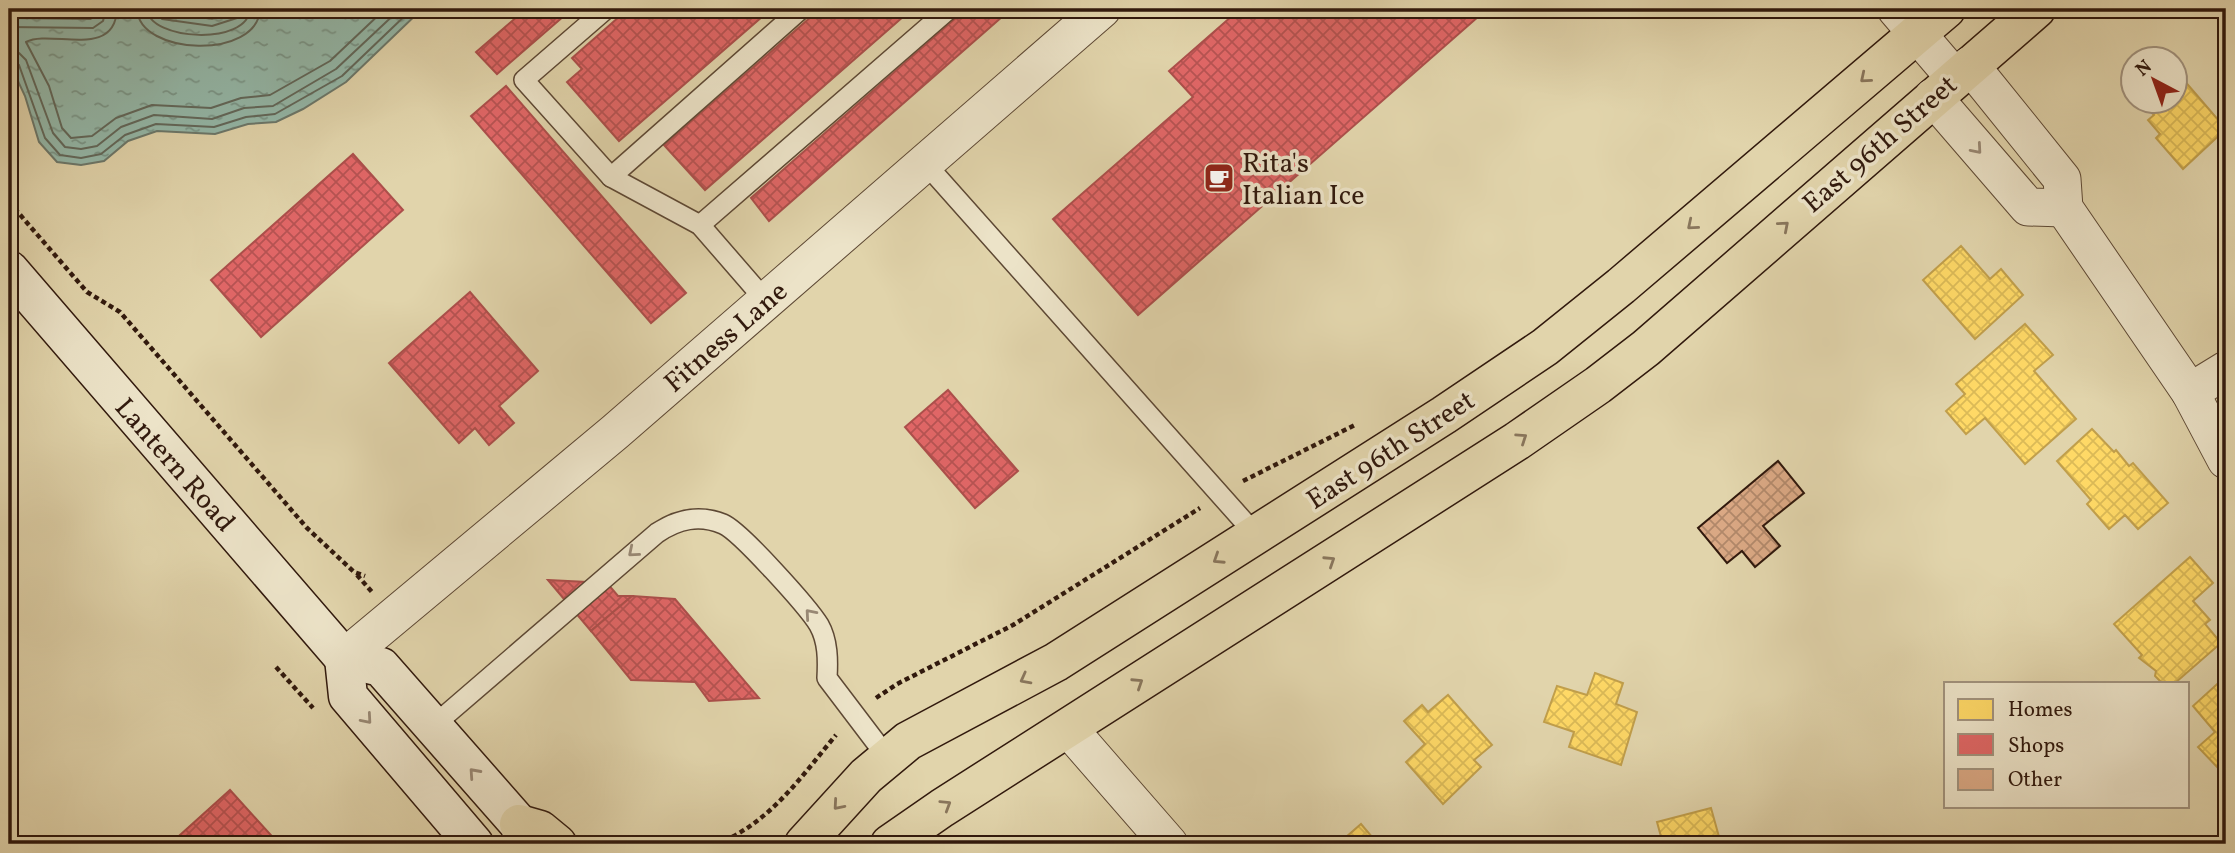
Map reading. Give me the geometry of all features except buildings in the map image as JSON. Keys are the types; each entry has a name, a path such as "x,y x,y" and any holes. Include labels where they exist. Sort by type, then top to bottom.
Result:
{"main road":[{"name":"East 96th Street","path":"804,844 853,788 887,757 944,720 1056,662 1545,347 1907,21 1946,9"},
{"name":"East 96th Street","path":"890,844 1517,441 1598,385 1646,348 2036,9"},
{"path":"522,834 540,831 557,844"}],"street":[{"name":"Fitness Lane","path":"344,658 766,300 1102,9"},
{"path":"1907,21 1952,80 2028,207 2064,208"},
{"path":"1952,80 2062,179 2064,208 2190,392 2226,460"},
{"name":"Lantern Road","path":"9,270 344,658"},
{"path":"2190,392 2226,370"},
{"path":"474,844 348,696 344,658 381,667 522,834"},
{"path":"1068,728 1169,844"}],"lane":[{"path":"606,9 524,80 611,177 700,225 766,300"},
{"path":"611,177 801,9"},
{"path":"700,225 949,9"},
{"path":"925,163 1256,535"},
{"path":"433,726 657,533 684,519 698,518 733,529 819,624 828,658 827,678 887,757"}],"path":[{"path":"9,202 87,292 120,312 307,528 354,572 365,576"},
{"path":"881,694 1013,625 1266,468 1370,419"},
{"path":"718,844 749,828 777,806 834,737"}],"water":[{"path":"150,9 212,19 242,9 422,9 346,82 303,109 276,122 248,124 215,134 157,131 128,141 104,161 81,165 57,162 39,142 25,96 9,62 9,12 63,14"}],"place":[{"name":"Rita's Italian Ice","path":"1219,178"}]}
